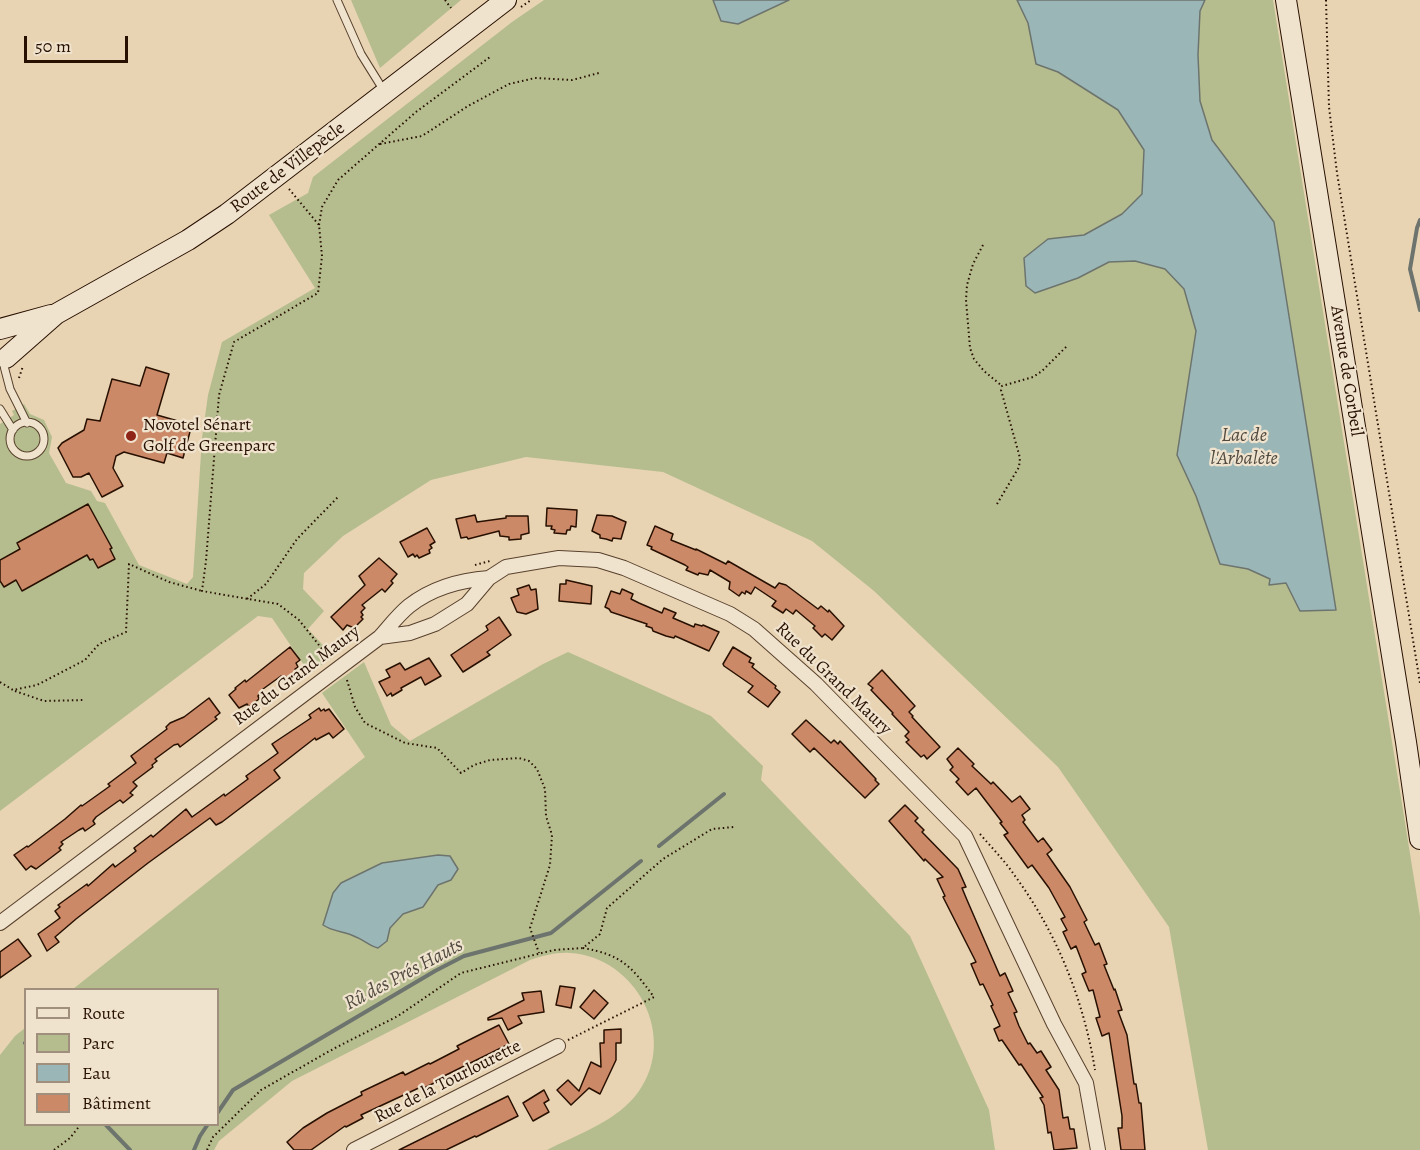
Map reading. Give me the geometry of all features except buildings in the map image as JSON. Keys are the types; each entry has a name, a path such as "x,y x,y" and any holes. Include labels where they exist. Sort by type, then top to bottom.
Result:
{"main road":[{"name":"Route de Villepècle","path":"3,359 56,314 188,240 227,214 506,0"},
{"name":"Avenue de Corbeil","path":"1286,0 1420,839"},
{"name":"Route de Villepècle","path":"0,329 56,314"},
{"name":"Avenue de Corbeil","path":"1406,742 1420,798"}],"street":[{"name":"Rue du Grand Maury","path":"0,923 380,637 410,633 435,624 467,604 489,578 506,567 559,558 598,560 624,568 729,614 754,628 800,668 965,836 1054,1024 1086,1083 1098,1150"},
{"path":"380,637 409,606 441,588 470,580 489,578"},
{"name":"Rue de la Tourlourette","path":"354,1150 558,1046"}],"lane":[{"path":"337,0 361,54 385,93"},
{"path":"3,359 10,389 27,423"},
{"path":"0,409 13,430"},
{"path":"22,423 27,423 38,426 43,435 43,446 36,454 25,456 15,451 10,441 13,430 22,423"}],"path":[{"path":"445,0 451,8"},
{"path":"1326,0 1329,107 1338,173 1420,683"},
{"path":"202,591 219,395 234,342 318,293 322,266 319,225 322,207 338,180 416,112 490,57"},
{"path":"377,144 422,136 468,106 509,84 535,78 572,80 599,73"},
{"path":"287,186 319,225"},
{"path":"983,245 973,264 967,285 970,348 974,359 984,371 1002,386"},
{"path":"1002,386 1033,377 1068,345"},
{"path":"997,504 1019,467 1020,458 1001,390 1002,386"},
{"path":"247,599 266,584 297,539 338,497"},
{"path":"472,566 492,560"},
{"path":"13,690 37,685 85,660 99,644 126,632 129,564 169,582 202,591 278,604 298,620 347,680 355,707 365,723 405,742 437,748 461,773 474,765 490,760 519,758 529,761 537,769 544,789 546,816 552,835 550,865 530,928 540,953"},
{"path":"0,682 13,690 44,701 84,700"},
{"path":"583,948 600,934 607,908 663,859 712,829 734,827"},
{"path":"979,833 1016,876 1050,933 1070,973 1089,1032 1096,1078"},
{"path":"207,1150 213,1137 261,1090 398,1016 461,973 554,950 583,948 605,952 624,961 654,997 558,1046"},
{"path":"54,1150 70,1138 80,1126"}],"green space":[{"path":"351,0 461,0 380,68"},
{"path":"544,0 1273,0 1420,916 1420,1150 1208,1150 1169,927 1058,767 874,591 812,541 663,472 526,457 431,480 343,536 304,573 303,589 324,611 308,629 333,656 310,674 272,618 258,616 0,811 0,424 14,415 12,411 24,404 30,414 44,420 52,437 49,453 66,483 91,491 97,501 105,503 139,565 187,584 193,577 202,438 208,395 222,342 315,288 269,215 308,193 313,177 512,22"},
{"path":"568,652 711,716 763,766 761,780 910,936 989,1110 995,1150 547,1150 597,1126 620,1111 639,1091 650,1069 654,1047 652,1024 644,1003 631,984 614,969 594,958 565,953 530,960 292,1081 219,1141 214,1150 0,1150 0,1055 24,1029 24,1126 219,1126 219,988 74,988 365,757 322,693 364,662 391,725 410,741 543,664"}],"water":[{"path":"713,0 789,0 738,24 721,21"},
{"name":"Lac de l'Arbalète","path":"1017,0 1205,0 1200,11 1198,55 1200,101 1212,140 1274,222 1336,610 1300,611 1286,583 1269,585 1270,579 1248,569 1220,564 1196,496 1177,455 1196,331 1184,289 1165,269 1135,261 1109,262 1078,278 1035,293 1026,286 1024,258 1048,239 1084,235 1122,214 1142,194 1144,150 1118,110 1058,72 1036,64 1028,23"},
{"path":"438,855 450,856 458,869 451,880 438,885 423,907 403,914 390,928 387,941 378,948 352,935 323,925 333,893 341,883 382,863"}],"waterway":[{"name":"Rû des Prés Hauts","path":"1420,220 1410,269 1420,310"},
{"name":"Rû des Prés Hauts","path":"659,846 724,794"},
{"name":"Rû des Prés Hauts","path":"219,1111 233,1090 435,971 464,956 551,933 641,861"},
{"path":"107,1126 130,1150"},
{"name":"Rû des Prés Hauts","path":"194,1150 207,1126"}],"place":[{"name":"Novotel Sénart Golf de Greenparc","path":"131,436"}]}
